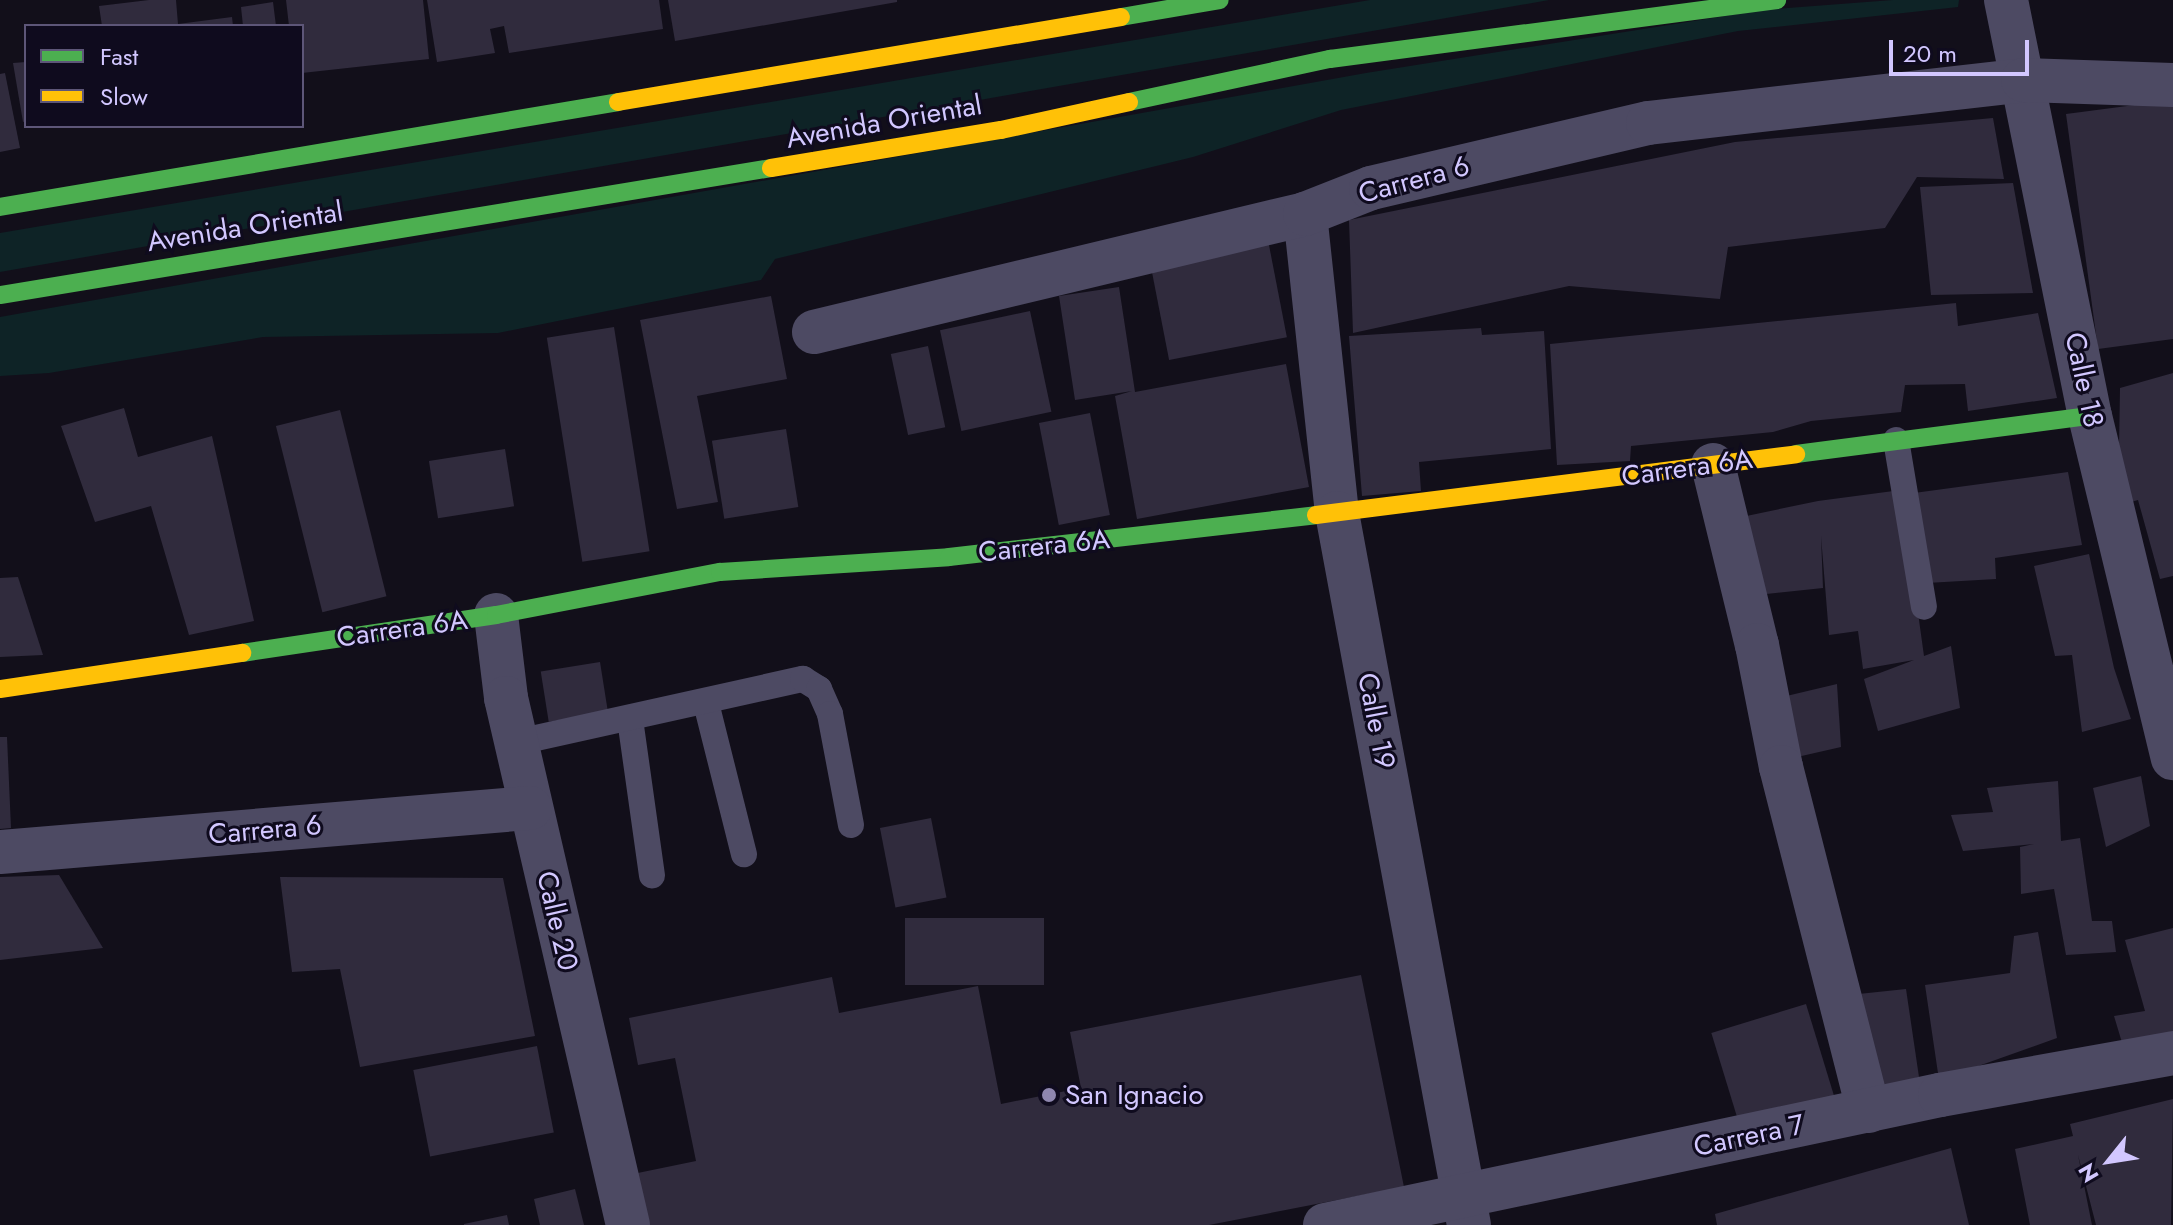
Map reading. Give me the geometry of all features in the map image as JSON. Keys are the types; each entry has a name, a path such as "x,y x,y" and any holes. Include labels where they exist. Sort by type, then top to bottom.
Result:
{"main road":[{"name":"Avenida Oriental","path":"0,207 1220,0"},
{"name":"Avenida Oriental","path":"0,295 1001,130 1330,59 1777,0"},
{"name":"Carrera 6A","path":"0,689 496,615 720,572 949,557 1337,513 2090,416"}],"street":[{"name":"Calle 18","path":"2006,0 2090,416 2165,690 2173,758"},
{"path":"2023,80 2173,85"},
{"name":"Carrera 6","path":"814,332 1305,214 1371,188 1648,123 2023,80"},
{"name":"Calle 19","path":"1305,214 1337,513 1466,1210"},
{"path":"1713,465 1757,645 1781,767 1869,1111"},
{"name":"Calle 20","path":"496,615 506,698 628,1225"},
{"name":"Carrera 6","path":"0,852 530,808"},
{"name":"Carrera 7","path":"1325,1225 1466,1210 1940,1095 2173,1053"}],"lane":[{"path":"1896,440 1924,607"},
{"path":"518,742 706,703 803,679 819,689 830,714 851,825"},
{"path":"706,703 744,854"},
{"path":"630,719 652,875"}],"green space":[{"path":"1370,0 1549,0 0,272 0,233"},
{"path":"1893,0 1959,0 1958,7 1738,31 1341,110 1193,157 775,259 761,280 498,333 263,337 49,373 0,376 0,317 1366,73 1763,10"}],"building":[{"path":"176,0 178,24 102,24 99,6"},
{"path":"286,0 423,0 429,59 304,73 304,24 289,24"},
{"path":"427,0 659,0 663,29 509,53 504,26 490,29 495,53 437,62"},
{"path":"668,0 897,0 897,2 675,41"},
{"path":"273,2 276,24 243,24 241,7"},
{"path":"232,17 233,24 178,24"},
{"path":"24,62 23,122 13,63"},
{"path":"5,73 20,148 0,152 0,74"},
{"path":"2173,100 2173,339 2098,349 2066,114"},
{"path":"1993,118 2004,179 1917,177 1885,228 1728,247 1720,299 1569,286 1353,333 1349,220 1735,142"},
{"path":"2013,183 2033,293 1931,295 1920,187"},
{"path":"1268,240 1287,337 1169,360 1150,263"},
{"path":"1119,287 1135,392 1286,364 1309,487 1137,519 1115,396 1132,391 1075,400 1059,296"},
{"path":"771,296 787,379 697,396 718,502 677,509 640,320"},
{"path":"1956,303 1958,326 2038,313 2057,398 1968,411 1965,384 1905,385 1901,412 1811,421 1773,432 1631,446 1630,461 1557,465 1550,344"},
{"path":"1030,311 1051,412 961,431 940,330"},
{"path":"614,327 650,551 582,562 547,338"},
{"path":"1481,328 1482,335 1544,331 1551,449 1419,462 1421,491 1362,496 1349,336"},
{"path":"928,346 945,427 908,435 891,354"},
{"path":"2173,373 2173,576 2160,579 2138,500 2131,502 2119,448 2120,388"},
{"path":"124,408 138,457 212,436 254,621 189,635 151,506 95,522 61,426"},
{"path":"340,410 386,596 322,612 276,426"},
{"path":"1090,413 1110,515 1059,525 1039,423"},
{"path":"786,429 798,507 724,519 712,441"},
{"path":"505,449 514,506 438,518 429,461"},
{"path":"2068,472 2082,545 1995,558 1996,579 1927,583 1914,493"},
{"path":"1901,490 1924,656 1951,646 1960,708 1878,731 1864,679 1914,660 1863,669 1858,631 1829,635 1821,536 1823,588 1748,596 1732,519 1818,501"},
{"path":"2089,554 2114,668 2131,719 2082,732 2072,655 2055,656 2034,566"},
{"path":"18,577 43,655 0,657 0,578"},
{"path":"600,662 608,712 549,722 541,671"},
{"path":"1837,684 1841,747 1784,760 1770,700"},
{"path":"0,737 7,737 11,828 0,829"},
{"path":"2141,776 2150,826 2106,847 2093,788"},
{"path":"2058,781 2061,841 2080,838 2092,921 2112,921 2116,952 2066,955 2054,889 2021,894 2020,847 2034,844 1963,851 1951,815 1993,812 1987,788"},
{"path":"931,818 946,898 895,907 880,828"},
{"path":"59,875 103,948 0,960 0,877"},
{"path":"280,877 503,878 535,1036 360,1067 340,969 292,972"},
{"path":"905,918 1044,918 1044,985 905,985"},
{"path":"2173,928 2173,1043 2126,1056 2114,1016 2145,1011 2125,940"},
{"path":"2038,932 2057,1038 1939,1080 1925,985 2010,973 2014,936"},
{"path":"1361,975 1404,1187 1209,1225 638,1225 628,1175 696,1161 675,1058 638,1065 629,1018 832,977 839,1013 978,986 1001,1104 1081,1088 1070,1032"},
{"path":"1906,989 1919,1077 1873,1091 1849,995"},
{"path":"1806,1004 1837,1104 1742,1133 1711,1033"},
{"path":"537,1046 554,1132 430,1156 413,1070"},
{"path":"2173,1099 2171,1225 2096,1225 2078,1155 2092,1225 2030,1225 2015,1149 2073,1136 2070,1124"},
{"path":"1951,1148 1969,1225 1717,1225 1715,1214"},
{"path":"575,1189 584,1225 540,1225 534,1199"},
{"path":"507,1215 509,1225 464,1225 464,1224"}],"traffic: fast":[{"path":"1121,17 1220,0"},
{"path":"1129,102 1330,59 1777,0"},
{"path":"0,207 618,102"},
{"path":"0,295 771,168"},
{"path":"1796,454 2090,416"},
{"path":"242,653 496,615 720,572 949,557 1316,515"}],"traffic: slow":[{"path":"618,102 1121,17"},
{"path":"771,168 1001,130 1129,102"},
{"path":"1316,515 1796,454"},
{"path":"0,689 242,653"}],"place":[{"name":"San Ignacio","path":"1049,1095"}]}
